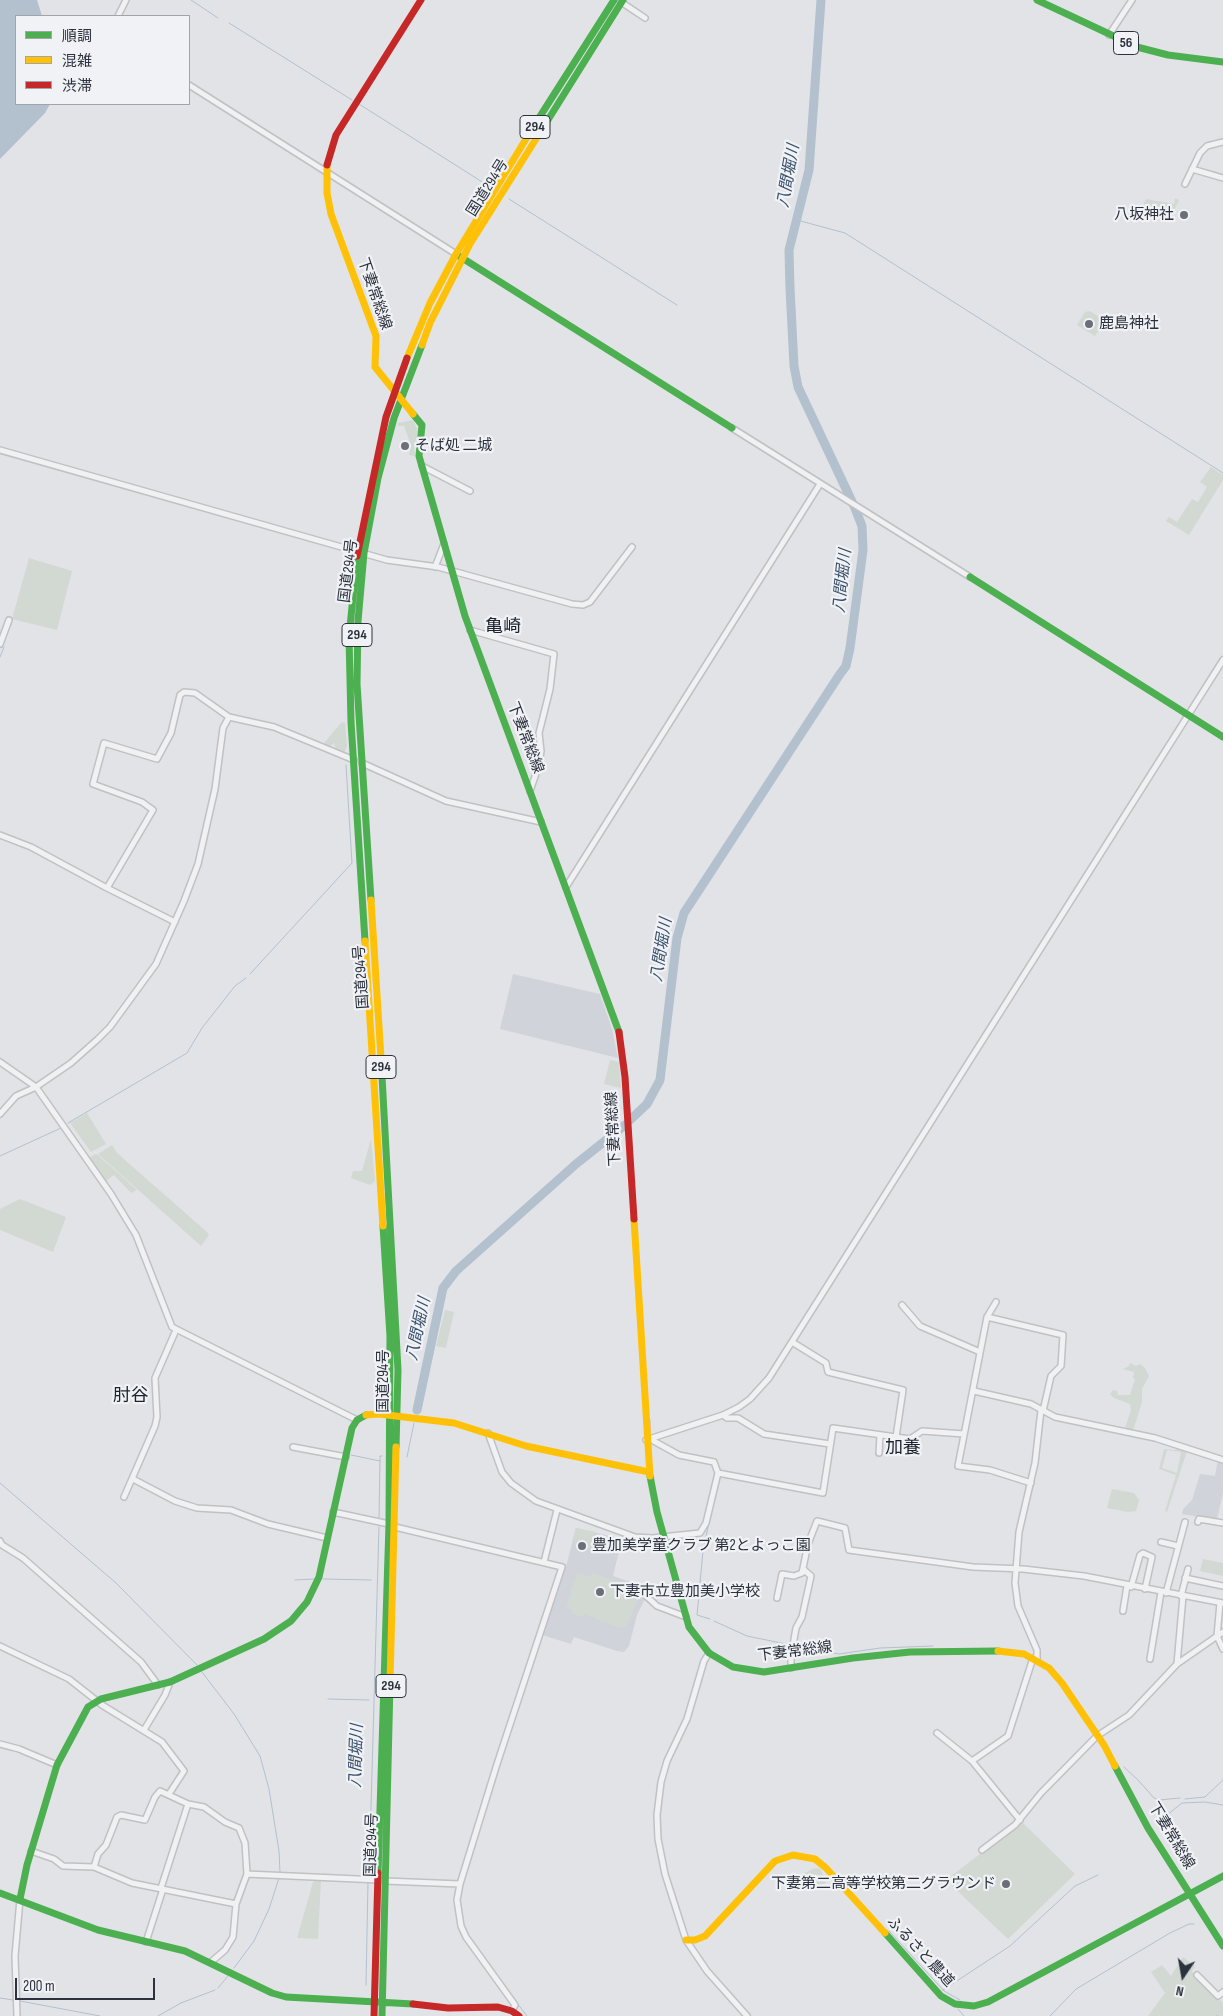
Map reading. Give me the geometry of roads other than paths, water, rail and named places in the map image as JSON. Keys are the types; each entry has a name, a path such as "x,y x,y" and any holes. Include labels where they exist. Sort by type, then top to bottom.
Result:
{"main road":[{"name":"下妻常総線","path":"421,0 414,14 340,127 330,150 326,173 326,193 331,214 376,336 375,367 422,426 419,451 422,466 470,630 608,997 623,1052 649,1472 686,1617 696,1639 709,1653 725,1664 743,1670 764,1672 910,1652 1004,1650 1035,1659 1057,1676 1097,1736 1123,1778 1144,1822 1223,1946"},
{"name":"56","path":"1037,0 1137,47 1159,53 1223,62"},
{"name":"国道294号","path":"395,1416 387,1250 353,760 349,647 360,552 372,476 394,392 422,321 459,256 619,1"},
{"name":"国道294号","path":"382,2016 379,2002 376,1880 392,1526 397,1316 362,763 357,657 360,552 400,399 459,256"},
{"path":"459,256 732,428"},
{"path":"970,578 1223,737"},
{"path":"20,1900 31,1851 57,1765 86,1709 96,1701 170,1682 264,1639 291,1621 307,1602 316,1584 352,1428 357,1420 366,1415 395,1416 454,1423 526,1446 649,1472"},
{"name":"ふるさと農道","path":"686,1940 697,1940 705,1936 775,1861 793,1855 805,1856 815,1859 826,1868 943,1998 958,2005 974,2006 988,2002 1189,1892 1223,1876"},
{"path":"0,1893 98,1930 185,1951 212,1962 272,1993 286,1997 448,2008 498,2008 516,2014"},
{"name":"国道294号","path":"374,2016 379,2002"}],"street":[{"path":"118,15 126,0"},
{"path":"1109,35 1132,0"},
{"path":"619,1 645,18"},
{"path":"190,86 459,256"},
{"path":"1185,184 1200,153 1207,146 1223,142"},
{"path":"1192,169 1223,178"},
{"path":"732,428 970,578"},
{"path":"0,450 386,560 452,571 565,603 583,605 593,599 632,546"},
{"path":"422,466 470,491"},
{"path":"566,887 820,484"},
{"path":"435,567 444,544"},
{"path":"0,644 9,620"},
{"path":"470,630 554,654 550,689 539,734 541,751 539,765 530,791"},
{"path":"648,1440 723,1415 740,1406 762,1388 1223,660"},
{"path":"107,888 153,810 142,802 92,783 104,744 107,743 157,759 171,732 182,692 195,693 229,717 274,727 362,763 446,801 541,822"},
{"path":"0,1114 16,1096 36,1087 83,1053 110,1027 151,972 175,922 198,864 215,789 223,728 229,717"},
{"path":"0,836 31,847 175,922"},
{"path":"0,1062 36,1087 133,1229 166,1316 176,1330 357,1420"},
{"path":"996,1302 988,1317 958,1466 990,1470 1031,1484"},
{"path":"902,1305 920,1326 949,1336 980,1352"},
{"path":"972,1761 1008,1736 1037,1650 1016,1596 1018,1533 1031,1484 1042,1411 1052,1376 1061,1366 1064,1337 1056,1332 1018,1326 988,1317"},
{"path":"1056,1332 1057,1325"},
{"path":"124,1497 155,1426 156,1373 176,1330"},
{"path":"792,1342 821,1360 827,1365 828,1372 904,1390 896,1437"},
{"path":"974,1391 1031,1404 1054,1417 1163,1441 1223,1460"},
{"path":"723,1415 727,1418 738,1418 764,1434 830,1444"},
{"path":"718,1473 823,1493 833,1428 910,1439 922,1431 964,1434"},
{"path":"488,1433 497,1461 507,1477 536,1501 635,1537 646,1539 695,1534 703,1531 718,1473 714,1462 679,1455 648,1440"},
{"path":"879,1453 880,1435"},
{"path":"292,1447 346,1457"},
{"path":"133,1479 182,1503 197,1508 231,1510 271,1525 327,1538"},
{"path":"544,1562 557,1510"},
{"path":"333,1512 562,1566 460,1884 458,1912 461,1926 477,1954 515,2005 516,2014"},
{"path":"1198,1522 1199,1519 1223,1523"},
{"path":"777,1598 782,1574 797,1575 803,1569 808,1544 817,1521 845,1528 849,1550 974,1567 1084,1576 1222,1603 1217,1636 1223,1649"},
{"path":"1150,1659 1164,1593 1185,1522"},
{"path":"0,1540 2,1546 23,1558 141,1662 158,1685"},
{"path":"1161,1542 1178,1546"},
{"path":"1123,1611 1140,1554 1143,1553 1152,1557 1145,1589"},
{"path":"791,1668 796,1628 803,1613 810,1576 803,1569"},
{"path":"1176,1664 1182,1596 1188,1570"},
{"path":"1185,1578 1223,1586"},
{"path":"643,1593 658,1606 686,1617"},
{"path":"982,1850 1020,1820 1041,1793 1097,1736 1129,1715 1176,1664 1223,1632"},
{"path":"0,1646 69,1679 96,1701 162,1742 184,1772 169,1794"},
{"path":"709,1653 704,1661 687,1718 667,1761 658,1798 657,1825 660,1854 686,1940 706,1971 746,2016"},
{"path":"144,1730 165,1695 170,1682"},
{"path":"937,1733 972,1761 1020,1820"},
{"path":"0,1744 19,1749 57,1765"},
{"path":"94,1867 98,1854 106,1846 118,1815 145,1820 160,1791 188,1804 204,1807 225,1822 239,1828 245,1843 247,1874 236,1904 233,1937 225,1950 212,1962"},
{"path":"146,1942 188,1804"},
{"path":"31,1851 54,1859 63,1866 94,1867 132,1883 236,1904"},
{"path":"247,1874 460,1884"},
{"path":"17,2016 15,1956 20,1900"},
{"path":"1198,1975 1218,1996 1223,1992"}],"water":[{"path":"0,0 37,0 42,15 15,15 15,105 49,105 45,113 0,159"}],"waterway":[{"path":"191,0 218,18"},
{"name":"八間堀川","path":"630,1120 647,1104 660,1080 677,938 684,913 846,666 850,648 863,550 862,526 798,387 794,366 790,288 789,250 809,170 821,0"},
{"path":"229,23 352,100"},
{"path":"359,104 487,185"},
{"path":"509,199 677,305"},
{"path":"797,220 845,233 1223,473"},
{"path":"0,657 4,647"},
{"path":"250,974 352,863 346,765"},
{"path":"68,1123 187,1053 202,1028 235,986 246,978"},
{"name":"八間堀川","path":"417,1410 443,1288 456,1271 576,1164 625,1125"},
{"path":"0,1156 61,1128"},
{"path":"650,1420 650,1434"},
{"name":"八間堀川","path":"407,1457 414,1423"},
{"path":"675,1450 685,1454"},
{"path":"351,1455 380,1461"},
{"name":"八間堀川","path":"379,1520 380,1456 382,1456"},
{"path":"0,1483 116,1583 197,1665"},
{"path":"710,1619 697,1615 703,1551 712,1508"},
{"name":"八間堀川","path":"369,1877 379,1527"},
{"path":"295,1580 314,1579"},
{"path":"323,1579 371,1580"},
{"path":"714,1621 747,1636 791,1645"},
{"path":"795,1646 839,1654 880,1648 933,1646"},
{"path":"481,1823 532,1665"},
{"path":"202,1672 234,1714 260,1756 269,1789 279,1851 280,1872"},
{"path":"328,1699 369,1700"},
{"path":"1124,1767 1154,1798 1159,1800 1180,1798"},
{"path":"1185,1799 1205,1797 1223,1780"},
{"path":"1162,1819 1182,1803 1205,1802 1223,1805"},
{"path":"943,1990 1010,1946 1075,1886 1098,1875"},
{"path":"234,1968 254,1941 269,1909 279,1878"},
{"name":"八間堀川","path":"366,1985 368,1881"},
{"path":"1050,2016 1076,1989 1170,1933 1189,1924 1194,1924"},
{"path":"889,1931 944,1991 960,2000"},
{"path":"218,1988 228,1976"},
{"path":"158,2016 181,2003 215,1990"},
{"path":"507,1990 527,2016"},
{"path":"0,1998 13,2000"},
{"path":"20,2001 100,2016"},
{"path":"958,2009 964,2016"}],"place":[{"name":"八坂神社","path":"1184,215"},
{"name":"鹿島神社","path":"1089,324"},
{"name":"そば処 二城","path":"405,446"},
{"name":"豊加美学童クラブ 第2とよっこ園","path":"582,1546"},
{"name":"下妻市立豊加美小学校","path":"600,1592"},
{"name":"下妻第二高等学校第二グラウンド","path":"1006,1884"}],"district":[{"name":"亀崎","path":"503,627"},
{"name":"肘谷","path":"131,1396"},
{"name":"加養","path":"903,1448"}]}
